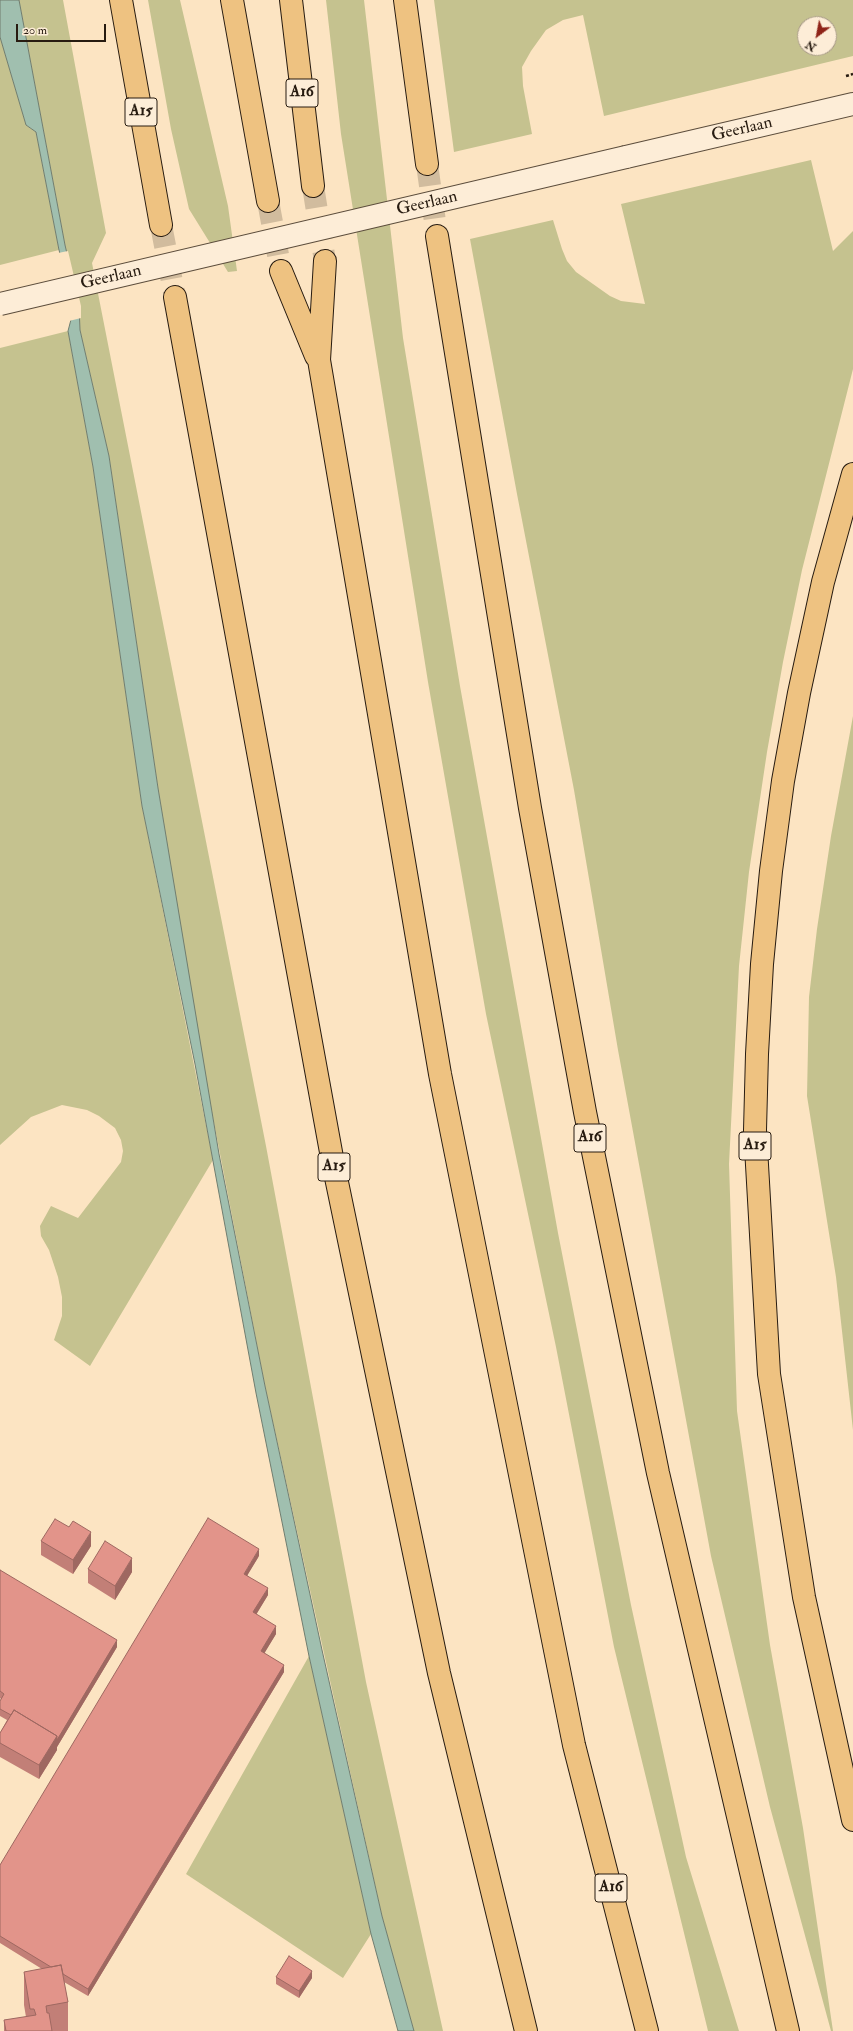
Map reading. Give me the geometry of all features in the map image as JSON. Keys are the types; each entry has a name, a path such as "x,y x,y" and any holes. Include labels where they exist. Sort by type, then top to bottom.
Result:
{"highway":[{"name":"A15","path":"121,0 161,225"},
{"path":"232,0 268,200"},
{"name":"A16","path":"290,0 313,186"},
{"path":"404,0 427,164"},
{"name":"A16","path":"438,236 530,808 584,1112 658,1473 788,2031"},
{"name":"A16","path":"325,261 318,360 441,1082 574,1745 647,2031"},
{"path":"281,271 318,360"},
{"name":"A15","path":"175,297 333,1163 439,1673 526,2031"},
{"name":"A15","path":"853,474 823,582 799,693 783,781 771,871 762,964 757,1054 755,1130 768,1374 804,1597 853,1820"}],"street":[{"name":"Geerlaan","path":"0,304 853,104"}],"shaded area":[{"path":"0,0 19,0 65,245 79,306 80,330 109,456 158,788 219,1154 265,1386 322,1650 382,1916 414,2031 398,2031 371,1934 309,1656 256,1393 195,1064 142,806 93,467 68,331 74,308 59,250 36,132 26,125 0,37"},
{"path":"19,0 63,0 106,233 92,263 266,1146 366,1682 443,2031 414,2031 382,1916 265,1386 202,1061 158,788 109,456 80,330 79,306 65,245"},
{"path":"148,0 180,0 228,206 237,271 228,272 189,209 171,129"},
{"path":"326,0 364,0 403,338 460,686 558,1233 631,1605 686,1857 739,2031 708,2031 614,1647 556,1347 486,1014 428,682 341,134"},
{"path":"434,0 853,0 853,56 604,116 583,15 563,20 546,30 522,67 523,86 532,134 454,152"},
{"path":"0,37 26,125 36,132 59,250 0,265"},
{"path":"811,160 833,251 853,231 853,369 802,570 783,662 767,752 749,872 739,966 729,1164 737,1411 770,1645 803,1828 833,2031 831,2031 770,1807 711,1556 618,1050 574,790 470,239 553,220 567,261 576,272 610,296 621,301 645,304 621,204"},
{"path":"68,331 93,467 142,806 213,1160 90,1366 54,1340 62,1316 62,1297 58,1277 49,1250 41,1236 40,1226 51,1206 78,1218 121,1162 123,1151 121,1140 115,1128 99,1116 87,1110 62,1105 31,1117 0,1145 0,348"},
{"path":"853,716 853,1430 836,1277 807,1096 809,997 817,929 831,836"},
{"path":"309,1656 371,1934 343,1978 186,1874"}],"pier":[{"path":"68,251 81,306 81,318 69,321 72,308 58,253"}],"building":[{"path":"208,1518 259,1549 244,1574 268,1588 253,1612 276,1626 261,1651 284,1665 88,1989 63,1974 61,1965 51,1967 0,1936 0,1865"},
{"path":"55,1519 69,1527 73,1521 91,1532 73,1560 41,1541"},
{"path":"105,1541 132,1558 115,1586 88,1569"},
{"path":"0,1570 117,1640 57,1740 57,1736 14,1710 11,1715 0,1709 0,1701 4,1694 0,1691"},
{"path":"14,1710 57,1736 39,1765 0,1743 0,1733"},
{"path":"289,1956 312,1971 299,1991 276,1977"},
{"path":"61,1965 68,2002 46,2006 47,2013 49,2013 52,2031 6,2031 4,2020 36,2015 34,2009 30,2009 24,1972"}],"tunnel":[{"path":"427,164 437,236"},
{"path":"313,186 325,261"},
{"path":"268,201 281,271"},
{"path":"161,225 175,297"}]}
